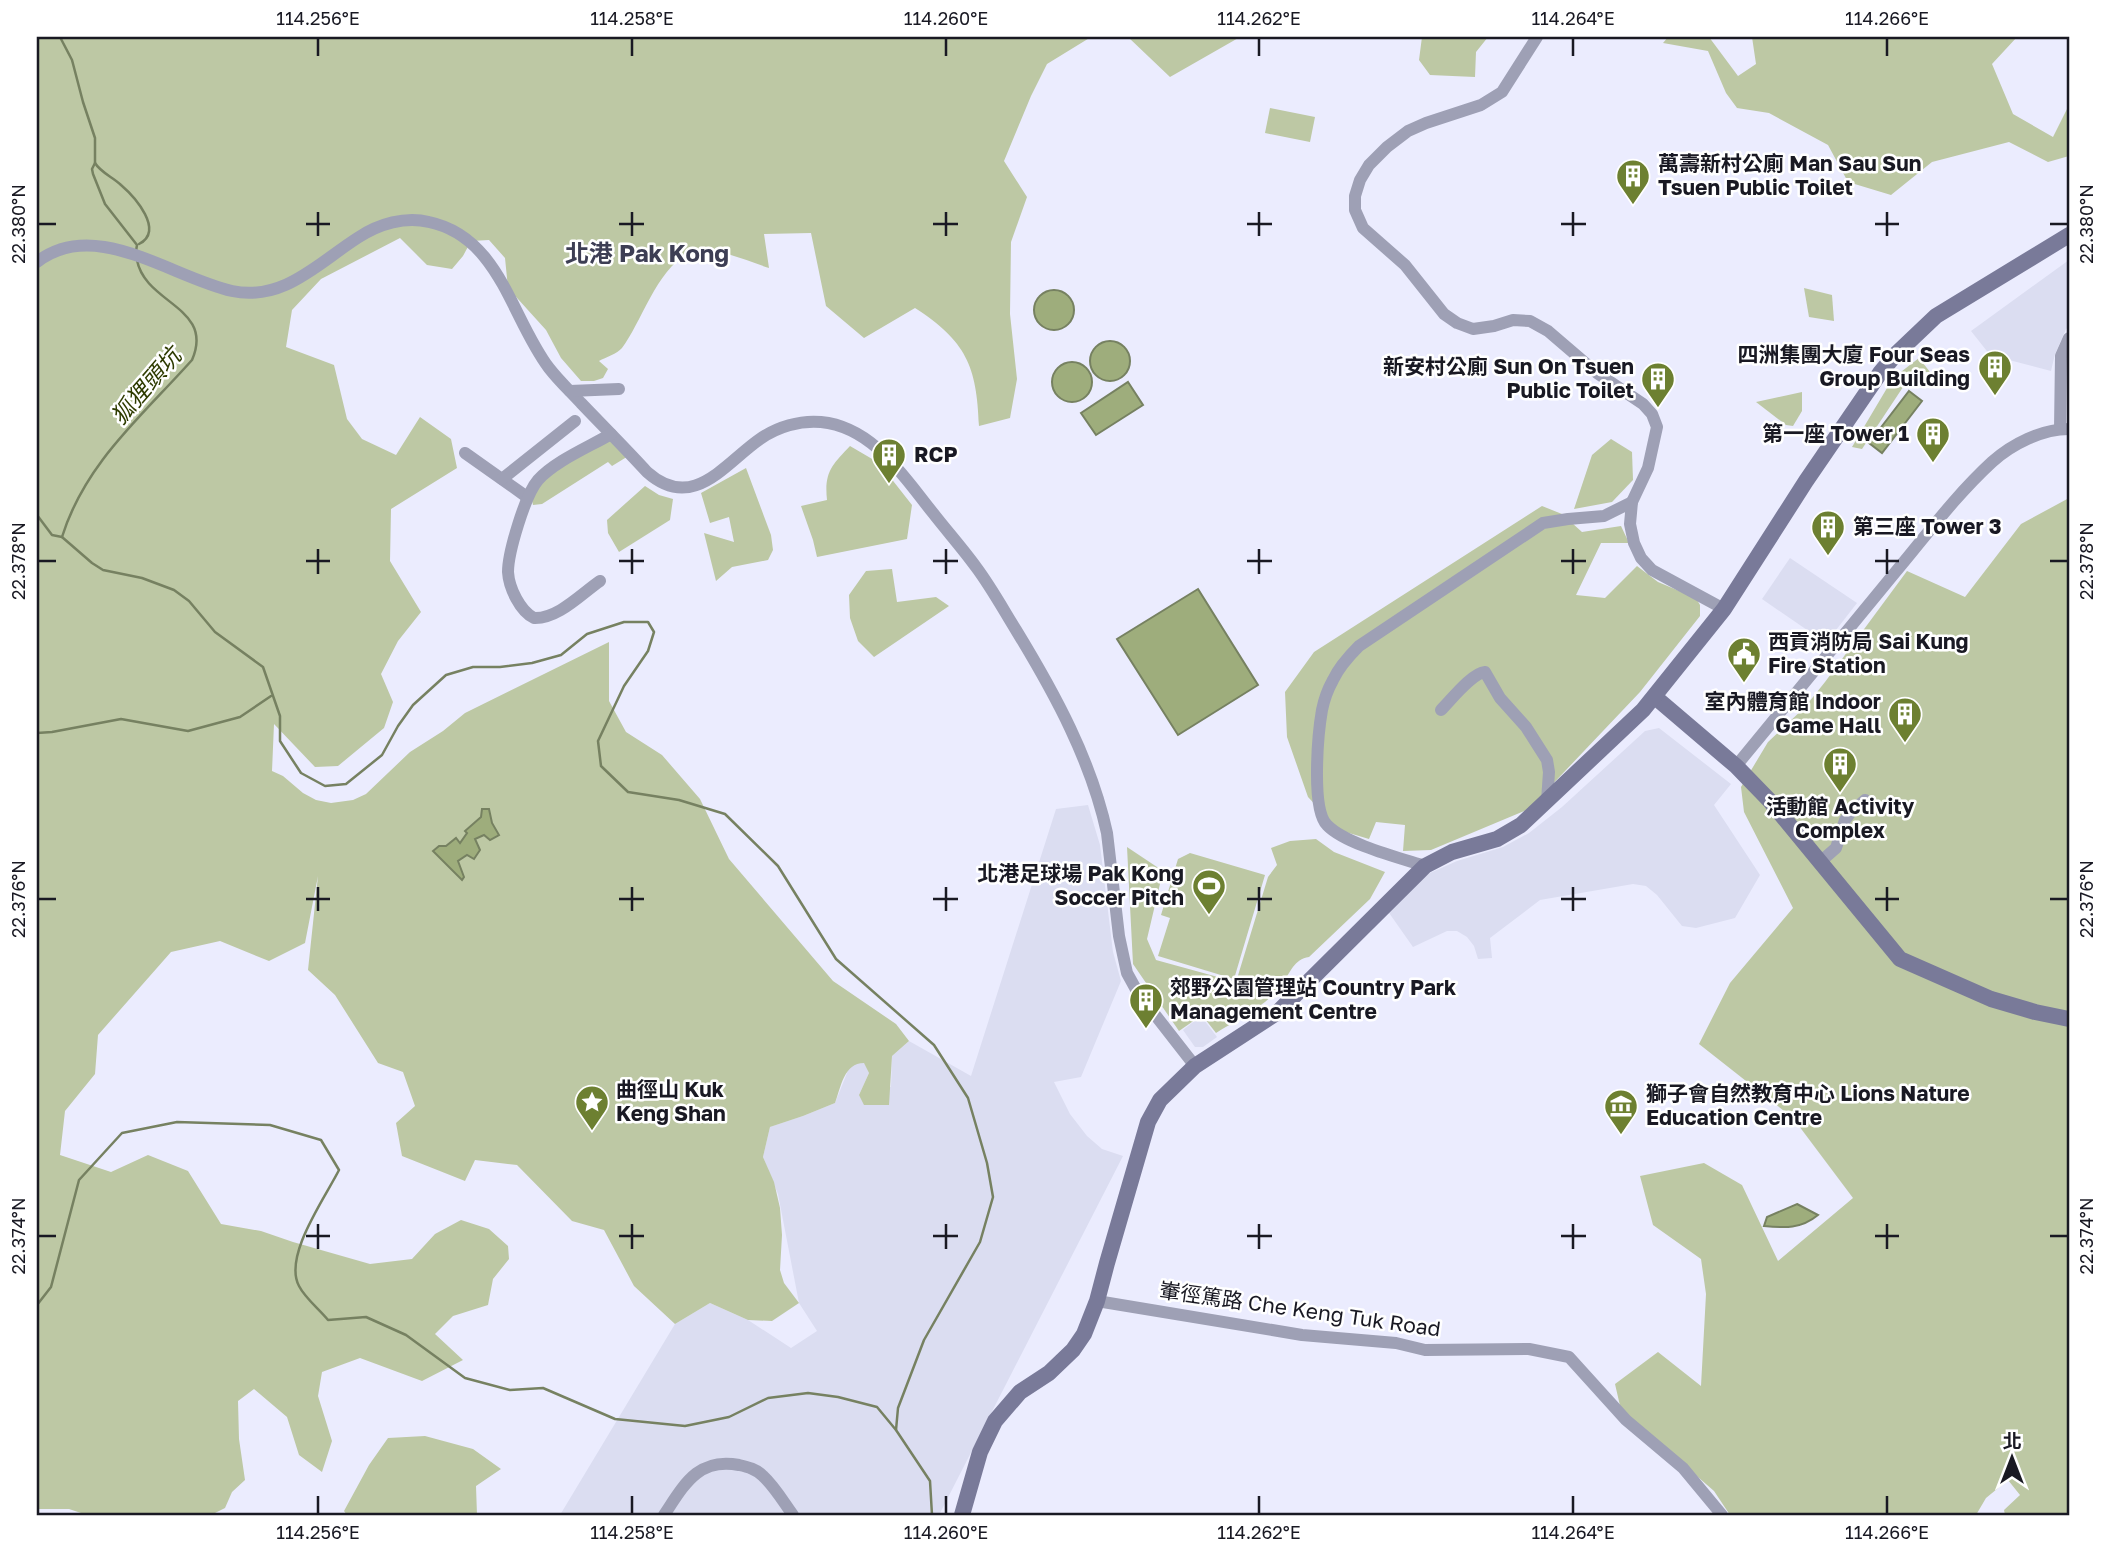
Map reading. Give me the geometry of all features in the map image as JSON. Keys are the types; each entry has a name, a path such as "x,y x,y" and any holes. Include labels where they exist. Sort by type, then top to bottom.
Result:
{"main road":[{"path":"962,1515 980,1452 995,1421 1020,1392 1049,1373 1073,1350 1084,1334 1097,1301 1148,1122 1160,1100 1195,1066 1278,1012 1425,866 1452,852 1505,835 1521,825 1547,801 1655,697 1724,609 1806,481 1896,354 1936,316 2069,235"},
{"path":"1655,697 1736,766 1770,801 1900,959 1991,999 2069,1019"}],"street":[{"path":"1537,37 1502,92 1481,104 1408,131 1387,147 1369,165 1360,180 1355,195 1355,210 1363,228 1405,265 1444,314 1457,323 1473,329 1513,320 1530,321 1548,331 1597,373 1643,404 1657,426 1648,468 1632,502 1630,524 1634,543 1641,558 1653,570 1724,609"},
{"path":"37,262 56,250 74,246 111,247 215,286 234,291 258,292 294,282 359,236 383,225 410,220 434,223 456,232 483,253 544,362 653,477 663,483 679,487 695,486 708,481 766,435 801,423 817,421 842,427 866,438 887,457 977,568 1043,674 1069,724 1089,772 1105,824 1119,936 1127,973 1138,993 1195,1066"},
{"path":"1736,766 1951,505 1992,462 2016,445 2045,433 2064,429 2061,356 2069,338"},
{"path":"570,391 619,389"},
{"path":"502,479 575,421"},
{"path":"600,581 547,617 534,618 526,612 511,587 508,569 527,497 538,480 550,469 611,434"},
{"path":"465,453 527,497"},
{"path":"1425,866 1371,849 1327,826 1321,816 1318,799 1318,749 1322,707 1333,679 1359,646 1543,523 1604,516 1632,502"},
{"path":"1441,710 1472,678 1485,672 1500,698 1526,727 1548,760 1547,801"},
{"path":"1820,862 1836,848 1846,820 1865,800"},
{"name":"輋徑篤路 Che Keng Tuk Road","path":"1097,1301 1303,1335 1396,1343 1425,1350 1529,1349 1569,1357 1626,1420 1683,1468 1722,1515"},
{"path":"664,1515 695,1473 709,1465 730,1463 750,1467 764,1476 793,1515"}],"shaded area":[{"path":"37,37 1091,37 1047,64 1004,161 1027,197 1011,242 1010,314 1017,379 1010,418 979,426 975,387 965,357 946,332 915,308 864,338 826,306 811,233 764,234 769,268 736,256 702,250 688,254 676,262 655,290 622,348 599,361 608,369 603,378 594,381 581,381 561,358 546,330 508,288 505,258 489,240 471,241 452,269 427,265 400,238 321,279 292,310 286,347 334,365 347,419 362,439 396,455 420,417 451,439 457,468 391,509 390,561 421,612 398,641 381,674 393,702 384,728 338,766 315,767 274,724 272,771 316,800 331,803 353,800 366,794 410,752 465,713 609,642 609,701 626,732 662,755 700,799 729,859 833,981 896,1024 909,1041 892,1056 889,1105 864,1105 859,1095 869,1073 864,1063 857,1064 844,1077 835,1103 770,1127 763,1157 774,1182 780,1208 780,1270 784,1283 799,1303 772,1321 748,1320 710,1303 675,1324 634,1286 604,1230 572,1221 517,1165 475,1160 465,1181 402,1156 396,1123 415,1106 403,1072 378,1063 335,995 308,970 318,876 305,943 269,961 220,941 171,952 98,1035 95,1074 65,1111 60,1155 111,1172 148,1155 188,1171 221,1224 261,1231 370,1264 412,1259 435,1234 461,1220 489,1229 508,1246 509,1259 493,1279 488,1305 453,1316 435,1334 463,1360 422,1381 360,1358 322,1372 318,1396 332,1441 322,1472 299,1455 287,1417 254,1389 238,1401 239,1439 245,1480 232,1492 225,1508 211,1515 87,1515 69,1509 37,1509"},
{"path":"1128,37 1240,37 1170,77"},
{"path":"1422,37 1488,37 1476,52 1475,77 1430,75 1419,60"},
{"path":"1668,37 1709,37 1738,76 1756,64 1752,37 2017,37 1992,64 2013,114 2053,137 2069,105 2069,156 2048,162 2009,142 1932,162 1891,195 1848,182 1828,145 1769,113 1737,108 1726,93 1708,51 1663,43"},
{"path":"1270,108 1315,117 1310,142 1265,133"},
{"path":"2069,260 2069,327 2055,354 2051,371 1990,355 1971,331"},
{"path":"1804,288 1832,295 1834,321 1809,317"},
{"path":"1054,290 1068,296 1074,310 1068,324 1054,330 1040,324 1034,310 1040,296"},
{"path":"1110,341 1124,347 1130,361 1124,375 1110,381 1096,375 1090,361 1096,347"},
{"path":"1919,358 1930,372 1913,372 1862,449 1852,447 1893,378"},
{"path":"1072,362 1080,363 1086,368 1091,374 1091,390 1086,396 1080,401 1072,402 1064,401 1058,396 1053,390 1052,382 1053,374 1058,368 1064,363"},
{"path":"1128,382 1143,405 1096,435 1081,413"},
{"path":"1909,391 1922,401 1882,453 1869,443"},
{"path":"1802,392 1802,411 1793,426 1786,425 1756,402"},
{"path":"612,436 630,455 612,466 608,462 542,504 533,505 531,496 544,478"},
{"path":"1611,439 1632,452 1633,480 1612,502 1574,509 1592,455"},
{"path":"850,446 879,463 912,505 907,539 817,557 801,506 827,500 828,476"},
{"path":"746,468 771,535 773,550 768,560 732,567 716,581 704,533 734,542 729,517 710,523 701,493"},
{"path":"645,486 659,495 673,499 670,520 619,552 608,533 607,520"},
{"path":"2069,498 2069,1515 2005,1515 2004,1510 2020,1495 2008,1480 1986,1498 1976,1515 1730,1515 1714,1491 1621,1410 1615,1384 1658,1352 1701,1386 1706,1294 1701,1259 1653,1225 1640,1176 1704,1163 1742,1185 1778,1261 1853,1198 1793,1118 1699,1044 1730,983 1793,908 1744,812 1741,787 1768,742 1805,707 1907,571 1965,597 2021,524"},
{"path":"1542,506 1562,514 1582,532 1621,526 1629,543 1601,543 1576,595 1605,598 1637,566 1658,582 1696,598 1700,605 1700,616 1640,692 1529,809 1431,850 1403,851 1405,825 1376,822 1369,839 1339,830 1308,797 1287,737 1285,692 1314,652"},
{"path":"1790,558 1857,603 1826,643 1762,599"},
{"path":"892,569 897,602 936,597 949,606 874,657 858,641 850,618 849,595 866,571"},
{"path":"1198,589 1258,685 1178,735 1117,639"},
{"path":"1659,728 1731,784 1714,805 1760,875 1735,918 1696,928 1682,926 1657,895 1646,886 1633,884 1540,900 1490,938 1492,958 1478,959 1474,946 1467,937 1457,931 1447,931 1413,947 1387,910 1418,881 1457,861 1503,847 1529,833 1562,807 1645,731"},
{"path":"1088,805 1100,845 1113,952 1121,981 1081,1077 1054,1082 1070,1114 1087,1136 1102,1149 1123,1156 939,1515 560,1515 675,1324 710,1303 748,1320 791,1348 817,1331 799,1303 778,1194 763,1157 770,1127 835,1103 849,1068 856,1063 864,1062 869,1073 859,1095 891,1087 892,1056 909,1041 971,1076 1056,809"},
{"path":"482,809 489,809 492,823 499,835 490,840 484,835 475,839 480,850 474,859 467,855 458,861 464,877 462,880 433,851 456,838 460,843 467,833 465,831 481,817"},
{"path":"1316,839 1334,852 1385,872 1370,899 1309,957 1296,963 1277,991 1261,1005 1216,1033 1202,1015 1179,1031 1133,964 1127,847 1163,871 1147,939 1156,960 1236,982 1268,877 1277,865 1271,848 1290,841"},
{"name":"北港足球場 Pak Kong Soccer Pitch","path":"1190,853 1265,875 1234,979 1158,956 1170,918 1161,915 1178,859"},
{"path":"1201,1016 1217,1037 1203,1047 1195,1047 1183,1030"},
{"path":"1797,1204 1818,1215 1805,1223 1792,1226 1764,1226 1767,1217"},
{"path":"425,1436 473,1449 501,1469 476,1486 477,1515 347,1515 344,1511 369,1465 388,1438"}],"waterway":[{"name":"狐狸頭坑","path":"60,37 72,60 95,138 93,174 105,204 137,245 136,251"},
{"path":"95,163 100,170 127,190 145,214 149,231 139,244"},
{"name":"狐狸頭坑","path":"62,537 72,510 100,463 192,360 197,342 194,328 187,317 152,287 137,260"},
{"path":"37,515 52,535 62,537 103,570 142,578 174,590 189,601 215,632 263,667 280,716 280,741 301,773 325,786 346,784 382,755 413,705 446,675 473,667 532,663 561,655 587,634 624,622 648,622 654,632 648,651 624,686 598,741 601,766 628,792 679,800 725,814 778,866 836,959 934,1045 968,1098 987,1163 993,1197 980,1242 924,1340 898,1408 896,1430"},
{"path":"37,733 121,719 188,731 240,717 271,696"},
{"path":"37,1305 51,1287 79,1180 122,1133 177,1122 270,1125 321,1140 339,1170 308,1227 297,1259 296,1274 299,1286 328,1320 366,1317 406,1335 465,1378 510,1390 543,1388 615,1419 685,1426 729,1417 768,1398 808,1393 877,1407 930,1481 932,1515"}],"place":[{"name":"萬壽新村公廁 Man Sau Sun Tsuen Public Toilet","path":"1633,206"},
{"name":"四洲集團大廈 Four Seas Group Building","path":"1995,397"},
{"name":"新安村公廁 Sun On Tsuen Public Toilet","path":"1658,409"},
{"name":"第一座 Tower 1","path":"1933,464"},
{"name":"RCP","path":"889,485"},
{"name":"第三座 Tower 3","path":"1828,557"},
{"name":"西貢消防局 Sai Kung Fire Station","path":"1744,684"},
{"name":"室內體育館 Indoor Game Hall","path":"1905,744"},
{"name":"活動館 Activity Complex","path":"1840,794"},
{"name":"北港足球場 Pak Kong Soccer Pitch","path":"1209,916"},
{"name":"郊野公園管理站 Country Park Management Centre","path":"1146,1030"},
{"name":"曲徑山 Kuk Keng Shan","path":"592,1132"},
{"name":"獅子會自然教育中心 Lions Nature Education Centre","path":"1621,1136"}],"district":[{"name":"北港 Pak Kong","path":"647,254"}]}
